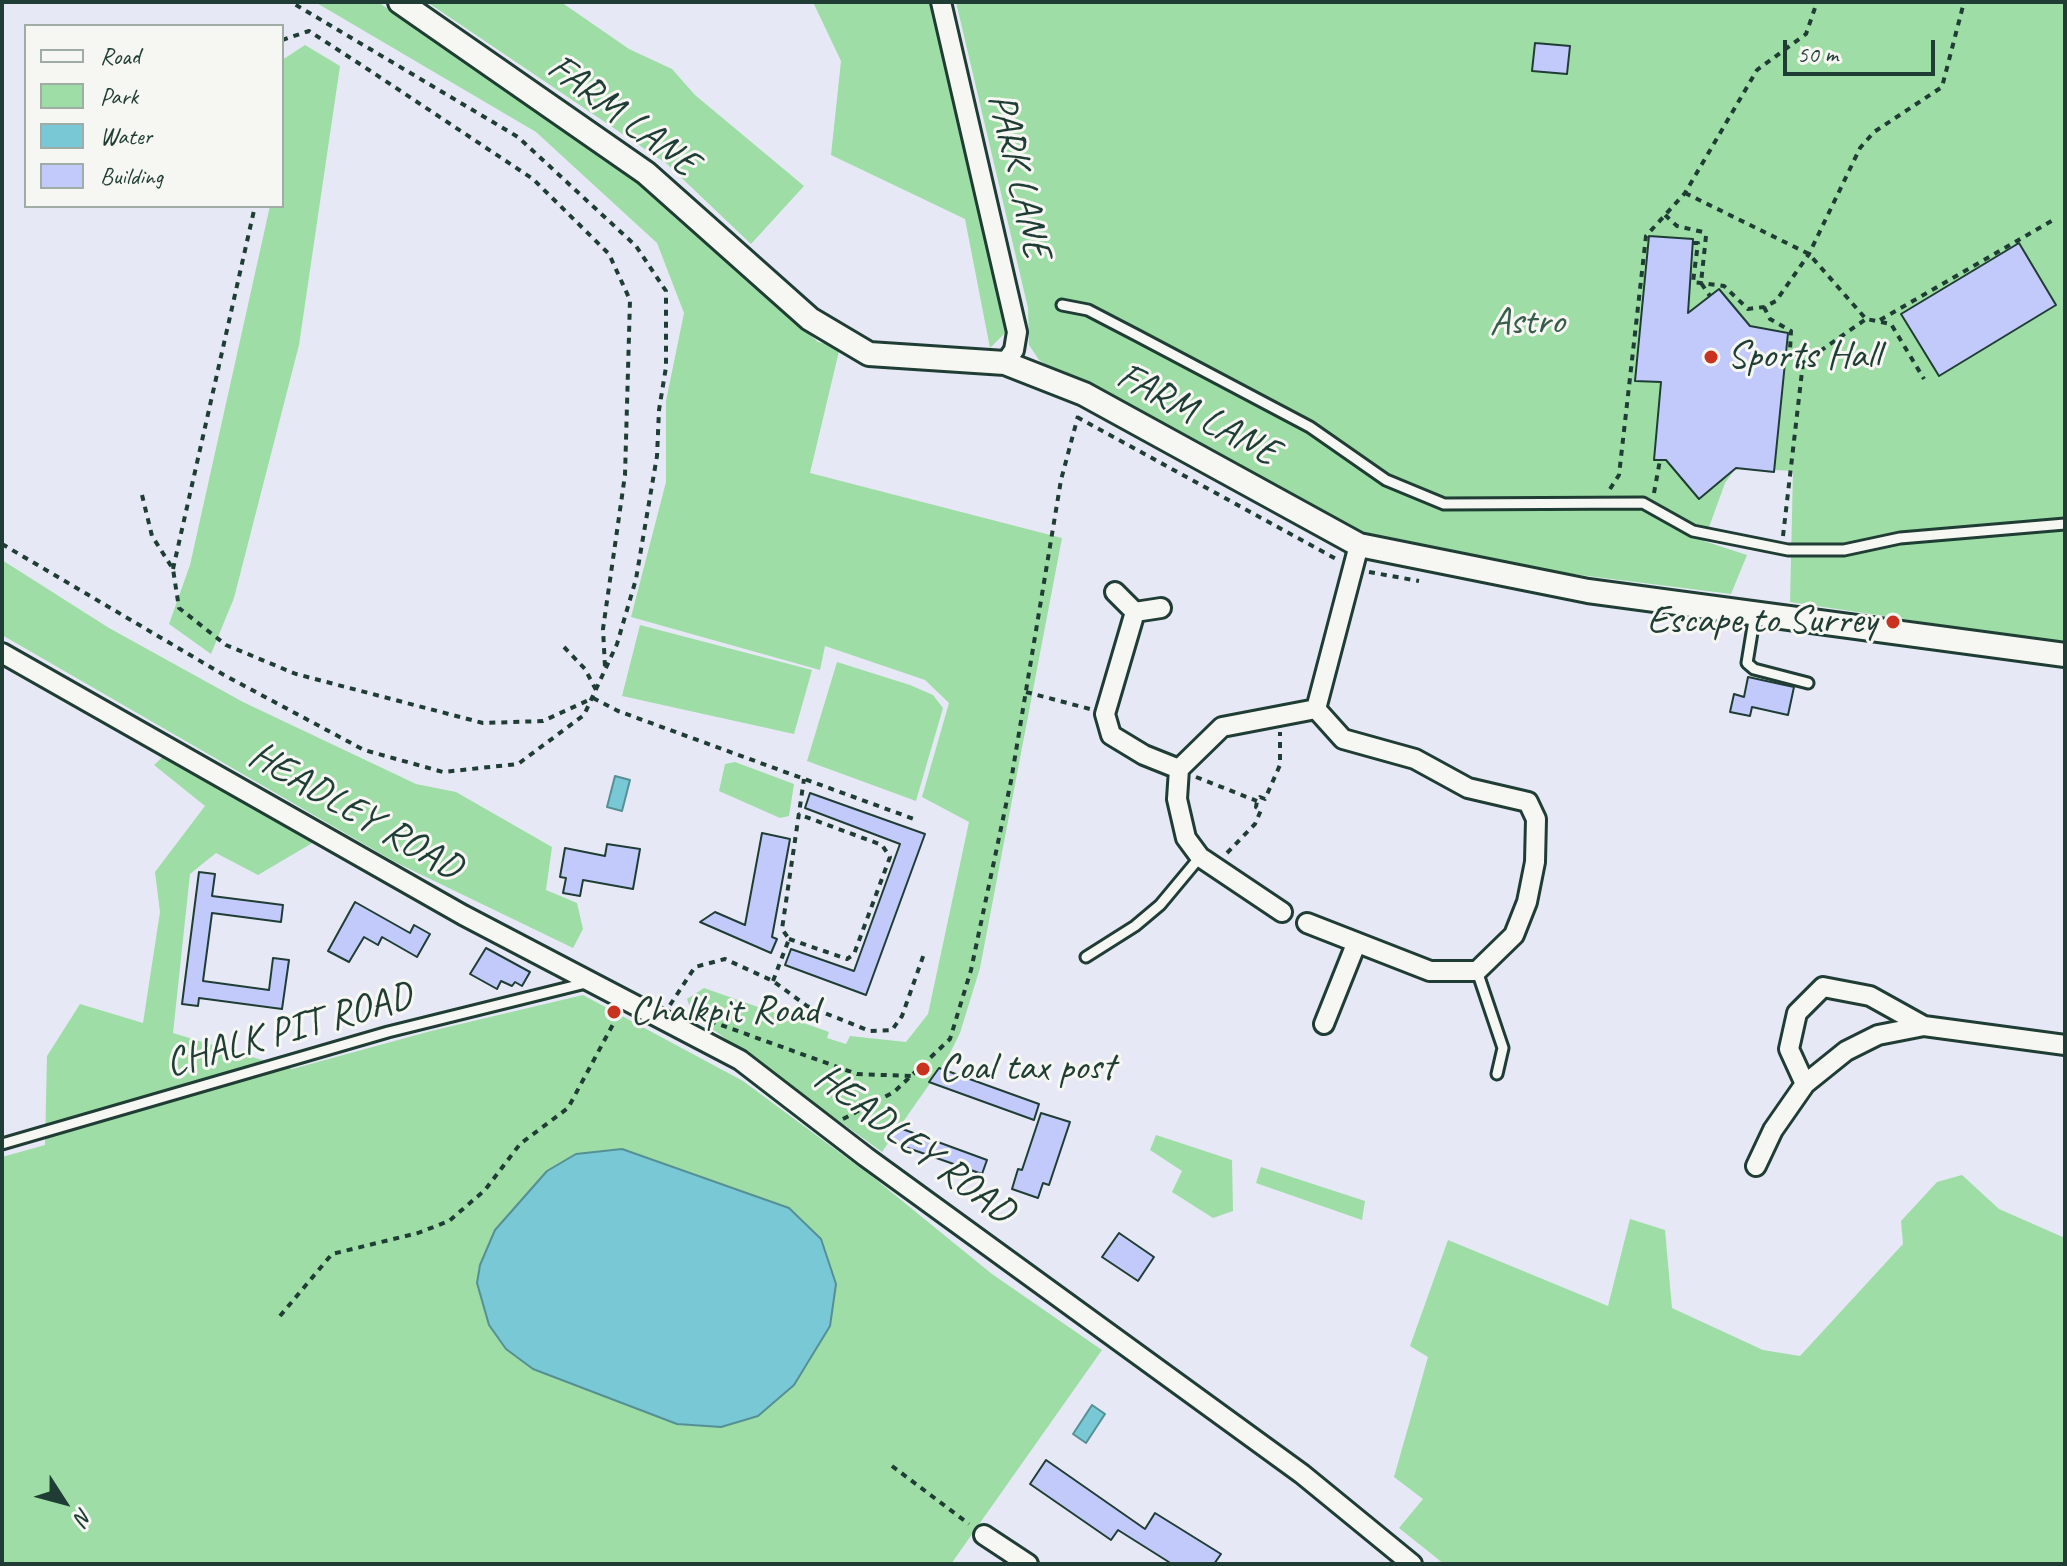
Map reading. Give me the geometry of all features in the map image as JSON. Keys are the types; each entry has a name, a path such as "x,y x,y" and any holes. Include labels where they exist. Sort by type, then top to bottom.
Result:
{"street":[{"name":"FARM LANE","path":"400,2 646,173 810,319 869,354 1005,363 1084,394 1359,545 1588,591 2065,655"},
{"name":"PARK LANE","path":"941,2 1017,332 1014,350 1005,363"},
{"path":"1316,709 1359,545"},
{"path":"1115,592 1135,612"},
{"path":"1135,612 1161,608"},
{"path":"1135,612 1105,714 1111,735 1144,755 1179,769"},
{"name":"HEADLEY ROAD","path":"2,653 463,915 740,1060 1302,1474 1412,1564"},
{"path":"1282,912 1206,861 1186,838 1177,799 1179,769 1222,727 1316,709"},
{"path":"1307,923 1430,971 1477,971 1514,935 1527,902 1535,862 1536,819 1528,802 1468,788 1415,759 1343,739 1316,709"},
{"path":"1324,1024 1356,944"},
{"path":"1805,1084 1789,1049 1797,1013 1823,987 1870,996 1924,1026"},
{"path":"1756,1166 1773,1130 1805,1084 1846,1051 1878,1035 1924,1026 2065,1045"},
{"path":"984,1535 1028,1564"}],"lane":[{"path":"1062,305 1088,310 1113,323 1310,427 1386,480 1444,504 1643,503 1693,531 1781,549 1844,550 1900,538 2065,524"},
{"path":"1755,614 1747,663 1754,669 1808,683"},
{"path":"1086,957 1135,926 1206,861"},
{"path":"1477,971 1503,1048 1497,1074"},
{"name":"CHALK PIT ROAD","path":"2,1144 388,1032 593,981"}],"path":[{"path":"2,544 224,675 364,750 443,772 518,764 584,715 617,644 636,579 657,456 666,367 666,291 636,246 518,137 291,2"},
{"path":"1596,502 1619,475 1646,236 1685,193 1757,70 1806,34 1817,2"},
{"path":"1693,243 1698,243 1693,282 1724,286 1748,309 1764,307 1776,301 1792,283 1809,254 1860,148 1874,132 1930,98 1942,87 1964,2"},
{"path":"284,39 309,31 369,70 533,179 609,254 630,300 630,312 625,475 603,629 606,669"},
{"path":"1685,193 1809,254 1866,319 1891,324 1924,379"},
{"path":"255,208 173,569 179,608 226,645 296,674 483,723 543,721 593,698"},
{"path":"1665,215 1677,226 1703,232 1706,236 1701,283 1710,296"},
{"path":"1878,322 2055,219"},
{"path":"1764,307 1770,319 1791,331 1790,350 1803,363"},
{"path":"1781,549 1803,363 1866,319"},
{"path":"828,1126 894,1092 950,1039 971,970 1026,692 1061,480 1084,394"},
{"path":"1077,417 1353,568"},
{"path":"1651,507 1660,460"},
{"path":"142,495 152,536 173,569"},
{"path":"564,647 585,669 596,690"},
{"path":"1026,692 1105,714"},
{"path":"593,698 618,711 914,819"},
{"path":"1206,861 1255,824 1261,810 1256,807 1257,801 1260,797 1265,799 1280,765 1282,740 1275,719"},
{"path":"1179,769 1257,801"},
{"path":"798,814 882,845 890,857 854,954 847,959 789,939 782,929 798,814 804,779"},
{"path":"773,981 789,939"},
{"path":"681,1012 668,1010 678,987 695,967 725,959 773,981 807,1006 870,1031 892,1030 902,1016 925,951"},
{"path":"280,1316 332,1254 418,1233 449,1221 485,1190 520,1144 568,1108 626,999"},
{"path":"708,1020 857,1074 911,1076"},
{"path":"892,1466 984,1535"}],"green space":[{"path":"315,2 378,2 639,180 818,342 840,347 810,473 1062,538 980,968 960,1033 947,1059 882,1152 693,1015 687,999 704,988 829,1032 827,1038 846,1044 850,1036 906,1042 928,1014 969,822 922,797 949,703 925,680 825,646 820,670 631,617 666,482 666,401 684,313 657,243 536,132"},
{"path":"427,2 561,2 629,49 672,69 695,95 804,186 751,244 667,164"},
{"path":"813,2 931,2 1007,331 990,348 965,219 831,155 841,61"},
{"name":"Astro","path":"956,2 2065,2 2065,643 1790,602 1793,471 1736,468 1725,483 1704,541 1747,555 1731,594 1556,572 1393,543 1343,526 1069,380 1039,360 1029,345 1028,308"},
{"path":"305,45 340,66 299,345 234,598 211,654 169,624 190,565 270,208 284,208 284,59"},
{"path":"2,560 109,628 243,702 416,784 456,792 552,847 546,890 577,903 583,929 573,948 395,862 2,635"},
{"path":"640,625 812,670 794,734 622,696"},
{"path":"837,662 910,685 933,695 943,708 916,801 807,761"},
{"path":"166,754 314,842 258,875 216,853 190,874 173,1033 292,1069 431,1031 583,995 743,1081 874,1178 992,1274 1102,1350 951,1564 2,1564 2,1157 45,1145 47,1056 80,1004 143,1023 160,912 155,872 205,806 154,765"},
{"path":"735,762 794,784 789,816 780,818 719,791 725,764"},
{"path":"1156,1135 1232,1160 1233,1211 1213,1218 1172,1192 1182,1171 1150,1150"},
{"path":"1261,1167 1365,1201 1362,1220 1256,1183"},
{"path":"1962,1175 1999,1209 2065,1238 2065,1564 1444,1564 1399,1528 1423,1499 1394,1477 1428,1357 1410,1346 1448,1240 1608,1306 1630,1219 1665,1230 1672,1308 1763,1350 1800,1356 1903,1244 1901,1221 1937,1182"}],"water":[{"path":"615,776 630,780 622,811 607,807"},
{"path":"622,1149 789,1208 821,1239 836,1284 830,1326 794,1385 758,1416 721,1427 677,1424 533,1369 506,1349 489,1325 477,1283 480,1265 495,1230 547,1171 576,1154"},
{"path":"1092,1405 1105,1414 1086,1443 1073,1434"}],"building":[{"path":"1535,43 1570,46 1567,74 1532,71"},
{"name":"Sports Hall","path":"1649,236 1693,239 1688,313 1719,289 1750,326 1788,333 1774,472 1736,468 1699,499 1666,460 1654,460 1661,382 1635,381"},
{"path":"2019,243 2056,305 1939,376 1901,314"},
{"path":"1748,677 1794,687 1788,715 1752,707 1750,716 1730,712 1734,694 1744,697"},
{"path":"810,793 925,834 866,995 785,965 791,949 854,971 900,844 805,808"},
{"path":"762,833 790,839 772,937 777,939 771,953 700,922 715,912 745,925"},
{"path":"607,844 640,849 633,889 583,880 580,896 563,893 566,878 560,877 565,848 605,856"},
{"path":"199,872 215,874 212,896 283,905 281,922 212,913 203,981 269,990 273,958 289,960 282,1009 199,998 198,1006 182,1004"},
{"path":"355,902 410,933 414,925 430,934 417,957 382,937 378,945 364,937 349,962 328,951"},
{"path":"486,948 530,972 522,986 501,981 497,989 470,974"},
{"path":"939,1068 1039,1104 1034,1120 929,1082"},
{"path":"1041,1113 1070,1122 1049,1185 1043,1183 1038,1198 1012,1189 1018,1169 1022,1170"},
{"path":"897,1127 987,1160 982,1174 888,1141"},
{"path":"1119,1233 1154,1257 1138,1281 1102,1257"},
{"path":"1046,1460 1145,1529 1155,1513 1221,1554 1214,1564 1172,1564 1118,1530 1111,1540 1030,1484"}],"place":[{"name":"Sports Hall","path":"1711,357"},
{"name":"Escape to Surrey","path":"1893,622"},
{"name":"Chalkpit Road","path":"614,1012"},
{"name":"Coal tax post","path":"923,1069"}]}
